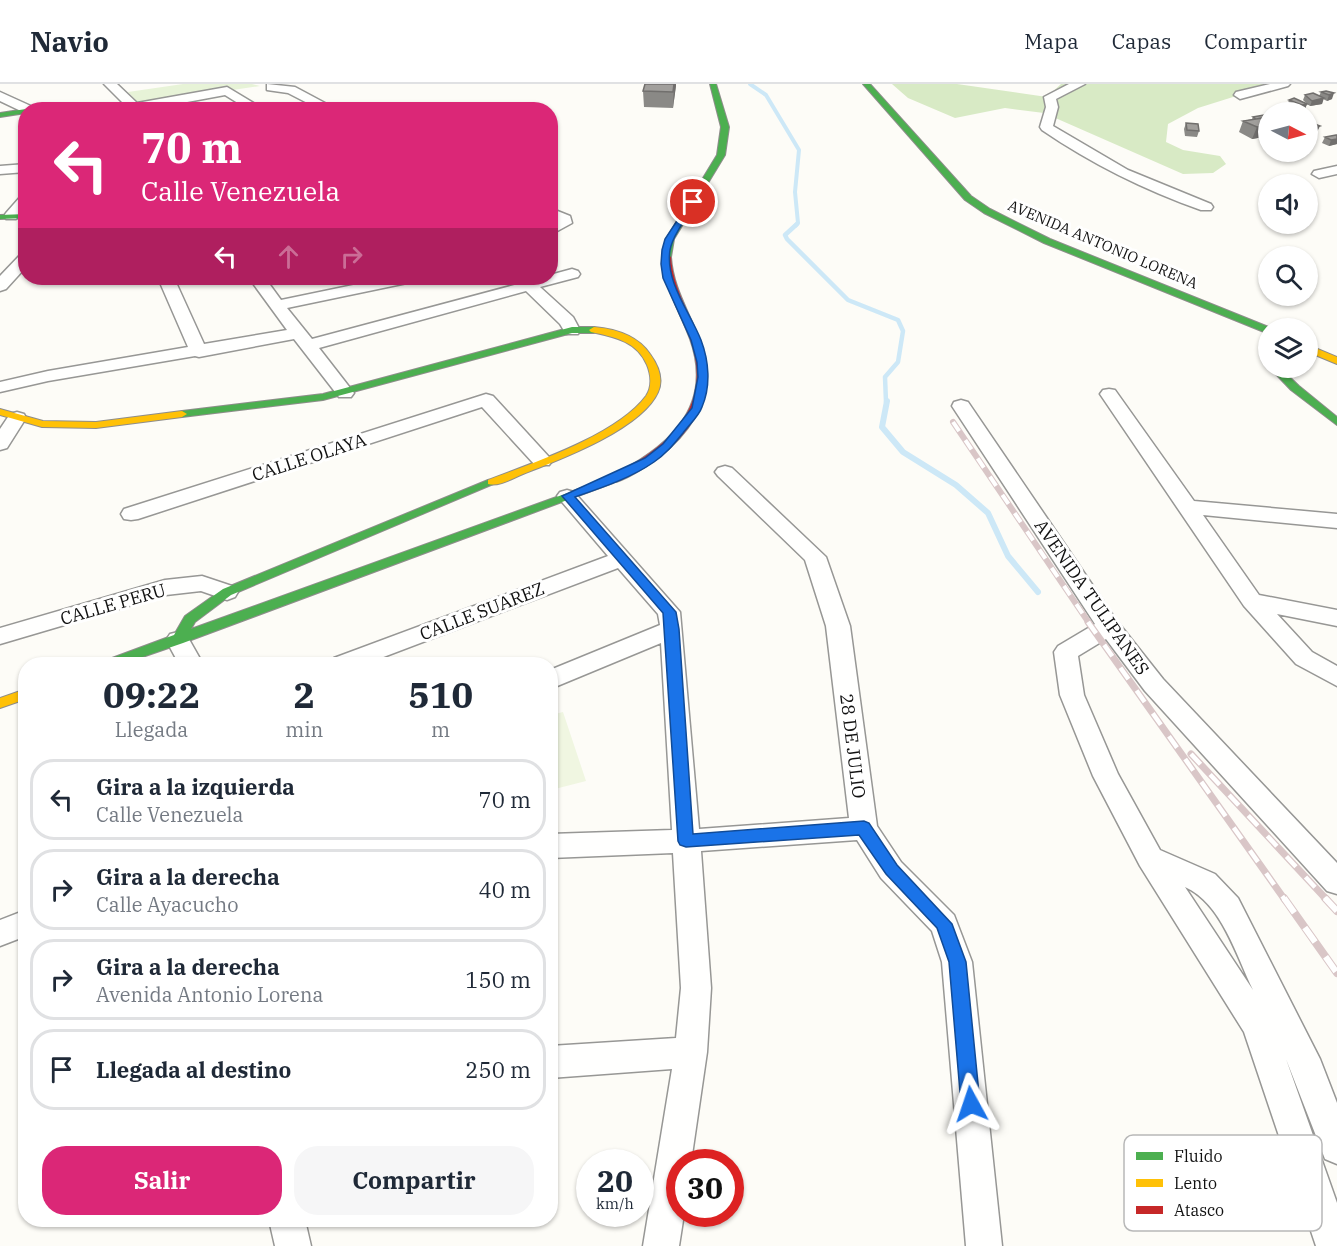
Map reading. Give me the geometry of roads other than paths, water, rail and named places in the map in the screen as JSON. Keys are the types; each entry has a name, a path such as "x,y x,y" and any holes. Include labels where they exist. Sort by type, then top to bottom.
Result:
{"main road":[{"path":"129,657 608,481 649,461 667,446 697,408 703,377 702,362 696,340 668,278 666,250 670,239 721,155 725,127 713,84"},
{"name":"AVENIDA ANTONIO LORENA","path":"866,84 968,198 987,211 1047,241 1258,327"},
{"path":"0,115 18,112"},
{"path":"9,415 42,424 96,425 323,397 345,393 572,330 593,329 625,336 640,347 650,360 656,376 656,387 643,406 607,431 542,461 227,592 190,619 178,640"},
{"path":"1318,353 1337,362"},
{"path":"1285,378 1337,422"},
{"path":"0,703 18,697"}],"street":[{"path":"110,84 130,102"},
{"path":"1079,84 1050,97 1052,107 1046,127 1114,170 1166,194 1206,207"},
{"path":"1240,95 1284,84"},
{"path":"271,87 291,90 316,102"},
{"path":"169,102 227,91 246,102"},
{"path":"0,96 18,105"},
{"path":"0,170 18,169"},
{"path":"1319,174 1337,170"},
{"path":"558,216 565,219 565,223 558,227"},
{"path":"0,286 18,265"},
{"path":"558,276 572,274"},
{"path":"169,285 199,351"},
{"path":"262,285 345,393"},
{"path":"276,306 374,285"},
{"path":"0,387 48,376 199,351 305,339 513,285"},
{"path":"528,285 567,321 572,330"},
{"path":"1108,394 1252,601 1304,658 1337,677"},
{"name":"CALLE OLAYA","path":"131,514 486,400 542,461"},
{"name":"AVENIDA TULIPANES","path":"961,406 1109,627 1154,685 1337,882"},
{"path":"0,444 9,415"},
{"name":"28 DE JULIO","path":"725,472 815,557 838,626 864,828 891,870 944,924 957,962 984,1246"},
{"path":"567,496 669,612 672,629 696,988 691,1052 661,1246"},
{"path":"1187,507 1337,521"},
{"name":"CALLE SUAREZ","path":"361,657 623,558"},
{"name":"CALLE PERU","path":"0,636 165,588 202,583 227,592"},
{"path":"1252,601 1337,618"},
{"path":"1109,627 1066,652 1072,695 1106,776 1150,858 1258,1025 1296,1135"},
{"path":"558,677 672,629"},
{"path":"178,640 187,657"},
{"path":"558,846 686,841 864,828"},
{"path":"1150,858 1205,883 1228,907 1308,1070 1337,1147"},
{"path":"0,933 18,927"},
{"path":"558,1061 691,1052"},
{"path":"1322,1211 1334,1246"},
{"path":"289,1227 293,1246"}],"waterway":[{"path":"750,84 766,95 799,150 795,192 797,224"},
{"path":"797,224 785,235 787,239 848,300 898,320 903,331 898,362 885,377 886,402"},
{"path":"887,401 882,427 903,452 956,485 988,513 1008,556 1038,592"}],"railway":[{"path":"953,422 1089,623"},
{"path":"1088,622 1285,900"},
{"path":"1191,754 1327,900"},
{"path":"1284,898 1337,973"},
{"path":"1325,898 1337,911"}]}
